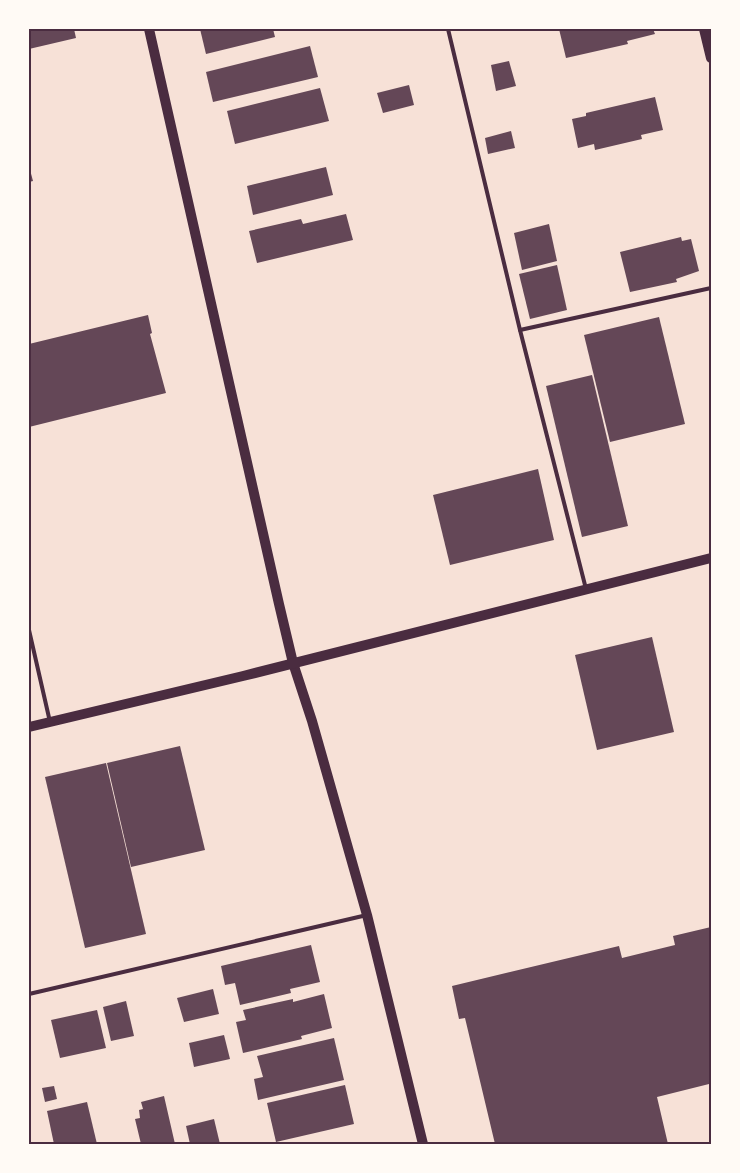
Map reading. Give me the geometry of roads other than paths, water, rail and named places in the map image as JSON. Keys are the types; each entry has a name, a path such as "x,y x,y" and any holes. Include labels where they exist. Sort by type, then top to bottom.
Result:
{"main road":[{"path":"148,29 293,663 312,721 367,914 423,1144"},
{"path":"704,29 711,58"},
{"path":"29,727 711,558"}],"lane":[{"path":"448,29 520,330 586,589"},
{"path":"520,330 711,288"},
{"path":"29,630 50,722"},
{"path":"29,994 367,914"}]}
